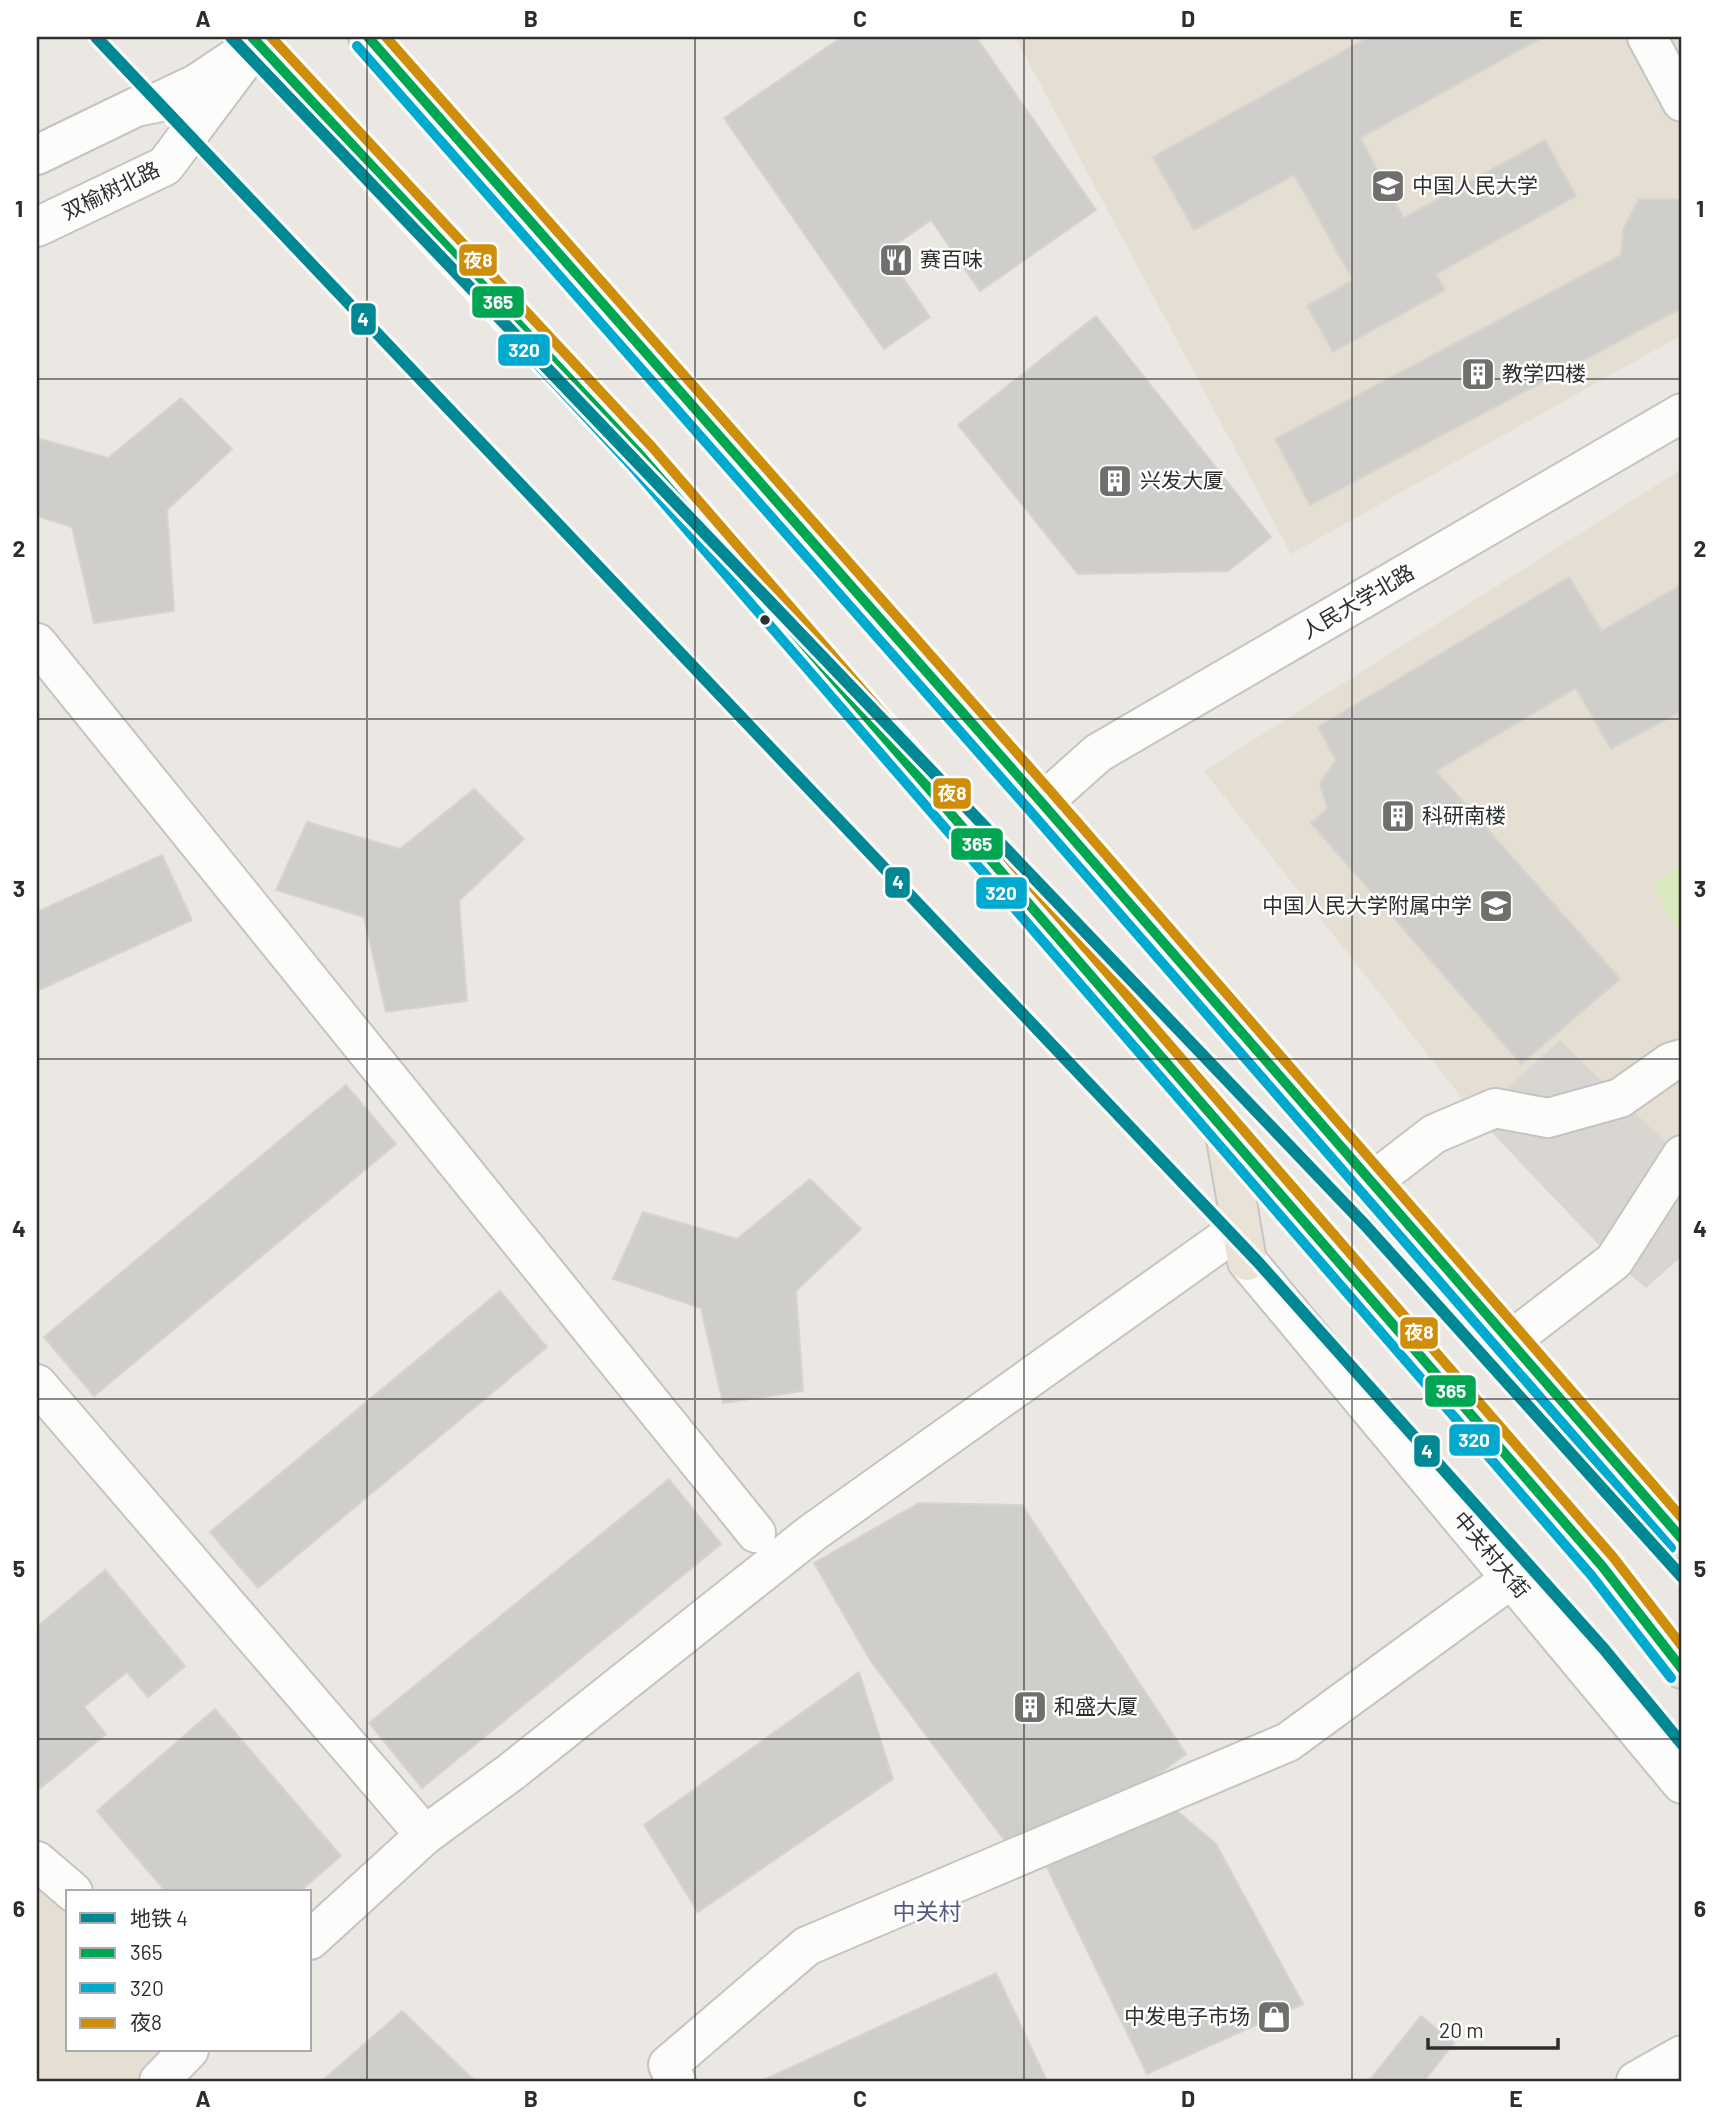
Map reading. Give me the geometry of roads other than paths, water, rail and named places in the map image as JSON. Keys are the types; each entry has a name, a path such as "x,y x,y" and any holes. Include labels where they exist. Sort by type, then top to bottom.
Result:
{"main road":[{"path":"368,37 1042,803 1682,1539"},
{"path":"258,39 641,456 1602,1566 1682,1669"},
{"path":"1224,1128 1236,1250"}],"street":[{"path":"1647,37 1682,102"},
{"path":"37,156 136,107 156,103 196,84 258,39"},
{"name":"双榆树北路","path":"37,227 165,166 258,39"},
{"name":"人民大学北路","path":"1042,803 1098,753 1682,412"},
{"path":"37,643 756,1534"},
{"path":"1372,1182 1434,1134 1495,1108 1548,1118 1620,1098 1671,1062 1682,1059"},
{"path":"1510,1341 1614,1261 1682,1155"},
{"path":"312,1938 425,1835 511,1772 812,1532 1236,1250"},
{"name":"中关村大街","path":"1236,1250 1682,1784"},
{"path":"37,1384 425,1835"},
{"path":"676,2081 668,2065 807,1946 1288,1742 1511,1579"},
{"path":"37,1861 71,1890"},
{"path":"159,2081 187,2052"},
{"path":"1636,2081 1682,2055"}],"metro line":[{"name":"4","path":"96,37 1257,1261 1604,1649 1682,1744"},
{"name":"4","path":"231,37 1365,1225 1682,1577"}],"place":[{"name":"中国人民大学","path":"1388,186"},
{"name":"赛百味","path":"896,260"},
{"name":"教学四楼","path":"1478,374"},
{"name":"兴发大厦","path":"1115,481"},
{"name":"科研南楼","path":"1398,816"},
{"name":"中国人民大学附属中学","path":"1496,906"},
{"name":"和盛大厦","path":"1030,1707"},
{"name":"中发电子市场","path":"1274,2017"}],"district":[{"name":"中关村","path":"927,1912"}]}
